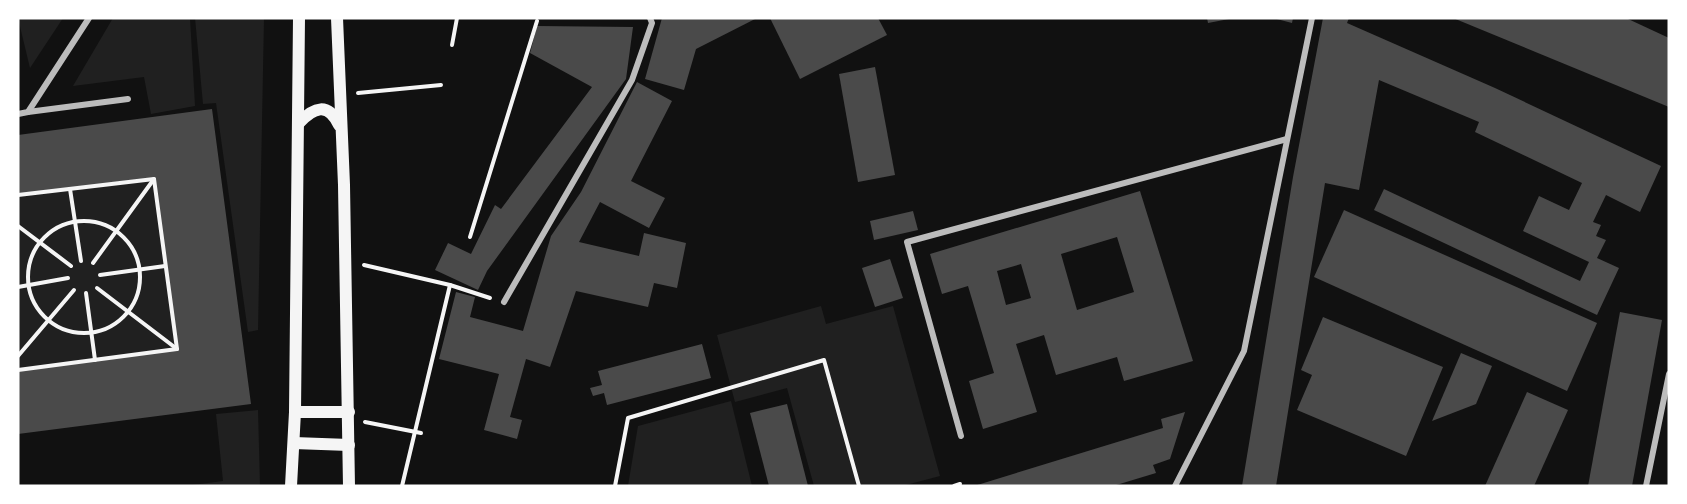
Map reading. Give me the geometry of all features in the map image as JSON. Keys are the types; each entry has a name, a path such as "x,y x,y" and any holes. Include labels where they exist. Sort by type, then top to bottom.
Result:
{"main road":[{"path":"291,486 296,412 299,18"},
{"path":"337,18 346,261 350,486"},
{"path":"299,123 306,115 319,109 326,109 334,114 342,132"},
{"path":"296,412 349,412"},
{"path":"294,443 349,445"}],"street":[{"path":"28,112 89,18"},
{"path":"504,302 632,80 652,23 650,18"},
{"path":"1175,486 1244,351 1312,18"},
{"path":"18,114 128,99"},
{"path":"961,436 907,242 1287,139"},
{"path":"1646,486 1669,374"}],"path":[{"path":"452,45 457,18"},
{"path":"470,237 537,21"},
{"path":"339,96 441,85"},
{"path":"18,195 154,179"},
{"path":"93,263 154,179"},
{"path":"154,179 177,349"},
{"path":"70,189 81,261"},
{"path":"75,222 97,223 117,231 136,255 140,269 140,285 128,313 105,330 92,333 76,333 61,329 48,320 32,298 28,285 28,270 40,242 56,229 75,222"},
{"path":"18,226 71,267"},
{"path":"346,261 450,285 504,302"},
{"path":"100,275 165,266"},
{"path":"18,287 68,278"},
{"path":"402,486 450,285"},
{"path":"97,288 177,349"},
{"path":"18,356 74,290"},
{"path":"86,293 95,360"},
{"path":"18,370 177,349"},
{"path":"615,486 628,418 824,360 859,486"},
{"path":"365,422 421,433"},
{"path":"954,486 960,484"}],"shaded area":[{"path":"18,18 63,18 30,68"},
{"path":"113,18 190,18 195,106 151,114 144,77 73,86"},
{"path":"195,18 264,18 258,330 248,332 216,103 203,104"},
{"path":"154,179 177,349 18,370 18,195"},
{"path":"821,306 826,324 893,306 940,476 902,486 814,486 787,388 735,402 717,335"},
{"path":"731,401 752,486 628,486 638,426"},
{"path":"258,410 260,486 185,486 223,481 216,414"}],"building":[{"path":"662,18 757,18 696,49 684,90 645,79"},
{"path":"770,18 878,18 887,35 800,79"},
{"path":"1207,18 1229,18 1229,19 1208,23"},
{"path":"1273,18 1293,18 1292,23"},
{"path":"1323,18 1349,18 1347,23 1495,88 1661,166 1640,212 1606,195 1593,222 1601,225 1596,236 1606,240 1597,258 1619,268 1597,315 1374,210 1384,189 1580,281 1589,262 1523,231 1539,196 1569,210 1582,183 1475,132 1479,122 1379,80 1359,190 1325,183 1276,486 1242,486 1293,177"},
{"path":"1453,18 1626,18 1669,38 1669,107"},
{"path":"537,26 633,27 626,79 487,271 478,290 435,270 448,243 471,254 495,205 501,209 592,87 530,53"},
{"path":"875,67 895,175 858,182 839,74"},
{"path":"637,82 672,101 631,181 665,198 649,228 600,202 579,242 639,256 644,233 686,243 677,288 654,283 648,307 576,291 550,367 526,359 510,417 522,420 517,439 484,430 499,374 439,359 456,292 475,297 470,317 523,331 551,236 581,192"},
{"path":"212,109 251,404 18,434 18,370 177,349 154,179 18,195 18,135"},
{"path":"1140,191 1193,361 1124,381 1117,357 1056,375 1044,335 1016,344 1037,412 983,429 969,381 994,373 968,286 942,294 930,254","holes":["1117,237 1134,292 1077,310 1061,254","1021,264 1031,298 1006,305 997,271"]},
{"path":"1344,210 1597,323 1567,391 1314,277"},
{"path":"913,211 918,230 874,240 870,221"},
{"path":"890,259 903,298 875,307 862,268"},
{"path":"1620,312 1662,320 1632,486 1588,486"},
{"path":"1323,317 1443,367 1406,456 1297,410 1312,375 1301,370"},
{"path":"702,344 711,378 607,405 604,393 593,396 590,388 602,385 598,371"},
{"path":"1461,353 1492,366 1476,404 1432,421"},
{"path":"1527,392 1568,410 1534,486 1485,486"},
{"path":"787,404 808,486 769,486 750,413"},
{"path":"1185,412 1170,459 1153,465 1156,473 1113,486 974,486 1163,428 1161,419"}]}
